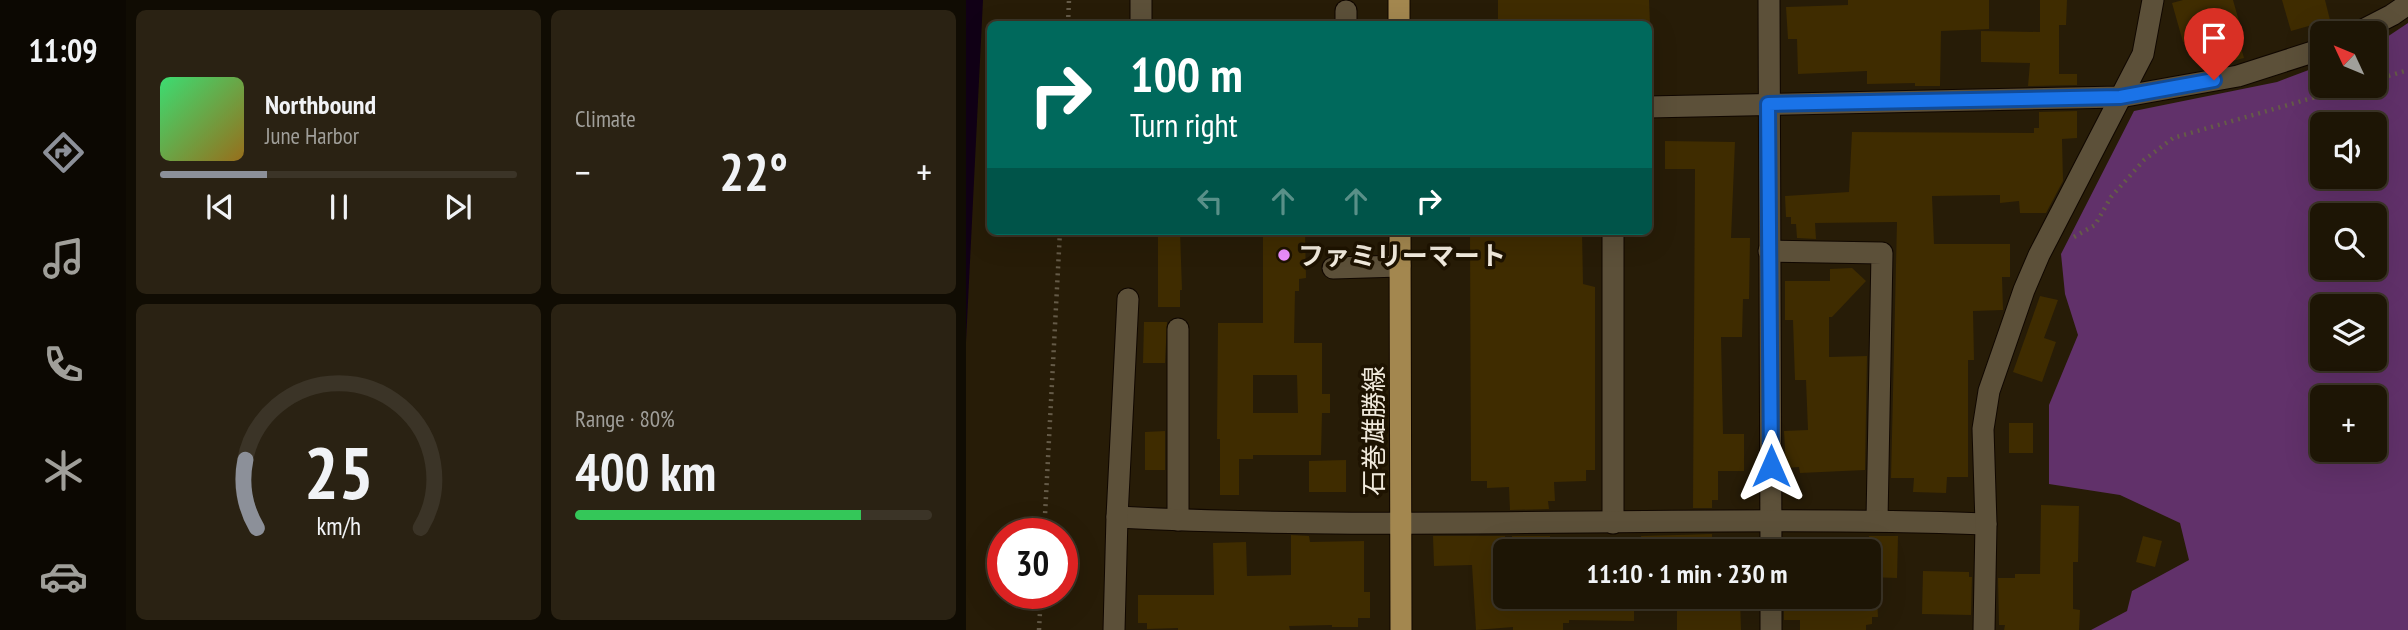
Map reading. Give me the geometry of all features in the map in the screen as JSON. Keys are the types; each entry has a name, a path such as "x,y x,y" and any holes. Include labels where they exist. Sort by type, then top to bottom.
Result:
{"main road":[{"path":"1399,0 1399,21"},
{"name":"石巻雄勝線","path":"1400,235 1401,630"}],"street":[{"path":"1141,0 1141,21"},
{"path":"1769,0 1771,539"},
{"path":"1984,630 1986,524 1983,429 1989,391 2039,255 2143,54 2152,0"},
{"path":"2378,21 2408,4"},
{"path":"1652,107 2120,97 2238,75 2310,53"},
{"path":"1613,235 1613,523"},
{"path":"1769,251 1882,253 1877,520"},
{"path":"1333,268 1400,266"},
{"path":"1114,630 1116,517 1128,299"},
{"path":"1178,329 1178,520"},
{"path":"1116,517 1178,520 1613,523 1877,520 1986,524"},
{"path":"1770,630 1771,609"}],"path":[{"path":"1068,21 1069,0"},
{"path":"2387,76 2408,70"},
{"path":"2039,255 2095,225 2111,197 2144,160 2173,138 2312,98"},
{"path":"1045,518 1060,235"},
{"path":"1039,630 1040,609"}],"shaded area":[{"path":"966,0 983,0 966,342"},
{"path":"2408,23 2408,630 2091,630 2127,611 2132,591 2189,560 2180,523 2120,495 2049,484 2049,405 2078,335 2065,294 2061,254 2134,111 2277,82 2310,70 2310,98 2387,98 2387,37"}],"building":[{"path":"1498,0 1649,0 1650,21 1498,21"},
{"path":"1848,0 1989,0 1989,29 1941,31 1940,86 1915,86 1915,83 1867,84 1867,71 1798,74 1797,39 1788,39 1786,7 1848,5"},
{"path":"2040,0 2067,0 2066,25 2059,25 2059,74 2077,74 2077,85 2028,86 2030,63 1981,62 1981,31 2040,32"},
{"path":"2183,0 2233,0 2240,25 2235,27 2244,58 2213,66 2211,59 2196,63 2190,40 2183,42 2172,3"},
{"path":"2282,0 2325,0 2330,20 2310,21 2310,26 2291,31"},
{"path":"2077,111 2077,138 2062,139 2063,181 2046,213 2020,213 2019,201 2000,203 2000,195 1932,196 1934,244 2010,244 2010,277 2002,277 2003,310 1973,311 1974,360 1968,360 1968,477 1947,477 1946,493 1913,492 1914,478 1891,478 1897,222 1815,223 1816,239 1797,238 1796,224 1791,224 1791,217 1786,217 1785,196 1849,192 1852,132 2034,133 2034,128 2039,128 2039,112"},
{"path":"1665,141 1735,142 1731,238 1750,238 1749,299 1743,299 1742,337 1721,337 1723,434 1744,434 1744,471 1718,471 1718,500 1712,500 1712,508 1693,508 1695,169 1665,169"},
{"path":"1158,235 1180,235 1180,307 1158,307"},
{"path":"1263,235 1305,235 1306,278 1299,279 1299,291 1295,291 1294,343 1322,343 1322,394 1330,394 1330,413 1322,413 1321,455 1253,455 1253,459 1239,459 1239,495 1220,495 1220,439 1217,439 1218,323 1263,323","holes":["1253,375 1297,375 1298,413 1253,413"]},
{"path":"1470,235 1582,235 1583,284 1595,287 1595,470 1586,470 1586,481 1554,482 1555,501 1548,501 1549,509 1510,510 1509,487 1487,488 1487,481 1471,481"},
{"path":"1852,268 1866,281 1829,317 1829,357 1867,356 1865,470 1800,473 1799,467 1786,468 1784,431 1808,430 1806,380 1795,380 1793,320 1785,320 1785,281 1830,281 1830,269"},
{"path":"2040,296 2058,300 2044,338 2056,342 2042,382 2013,372"},
{"path":"1144,322 1167,322 1165,363 1143,363"},
{"path":"2009,423 2033,423 2033,453 2009,453"},
{"path":"1165,431 1165,470 1145,470 1145,432"},
{"path":"1346,460 1346,492 1309,492 1309,461"},
{"path":"2041,505 2079,506 2078,562 2073,562 2073,609 2080,610 2079,630 2004,630 2005,625 1999,625 1998,578 2015,578 2015,574 2040,574"},
{"path":"1712,534 1712,539 1641,539 1641,536"},
{"path":"1291,535 1309,536 1310,542 1364,541 1364,592 1370,592 1370,618 1358,618 1358,627 1289,626 1290,630 1147,629 1147,623 1138,623 1138,595 1214,595 1213,543 1246,542 1247,576 1291,575"},
{"path":"1433,536 1505,536 1505,539 1493,539 1493,609 1634,609 1634,621 1569,620 1569,623 1563,623 1563,630 1513,630 1513,627 1476,630 1472,565 1434,566"},
{"path":"1512,536 1550,536 1550,539 1512,539"},
{"path":"1869,536 1898,536 1897,578 1881,577 1881,539 1869,539"},
{"path":"2143,536 2162,541 2155,567 2136,562"},
{"path":"1923,571 1969,572 1969,577 1972,577 1971,615 1922,614"},
{"path":"1677,609 1740,609 1741,630 1677,630"},
{"path":"1784,609 1878,609 1878,617 1872,617 1872,624 1866,625 1866,630 1800,630 1800,620 1784,620"}],"place":[{"name":"ファミリーマート","path":"1284,255"}],"route":[{"path":"1771,466 1768,104 2120,97 2214,80"}]}
